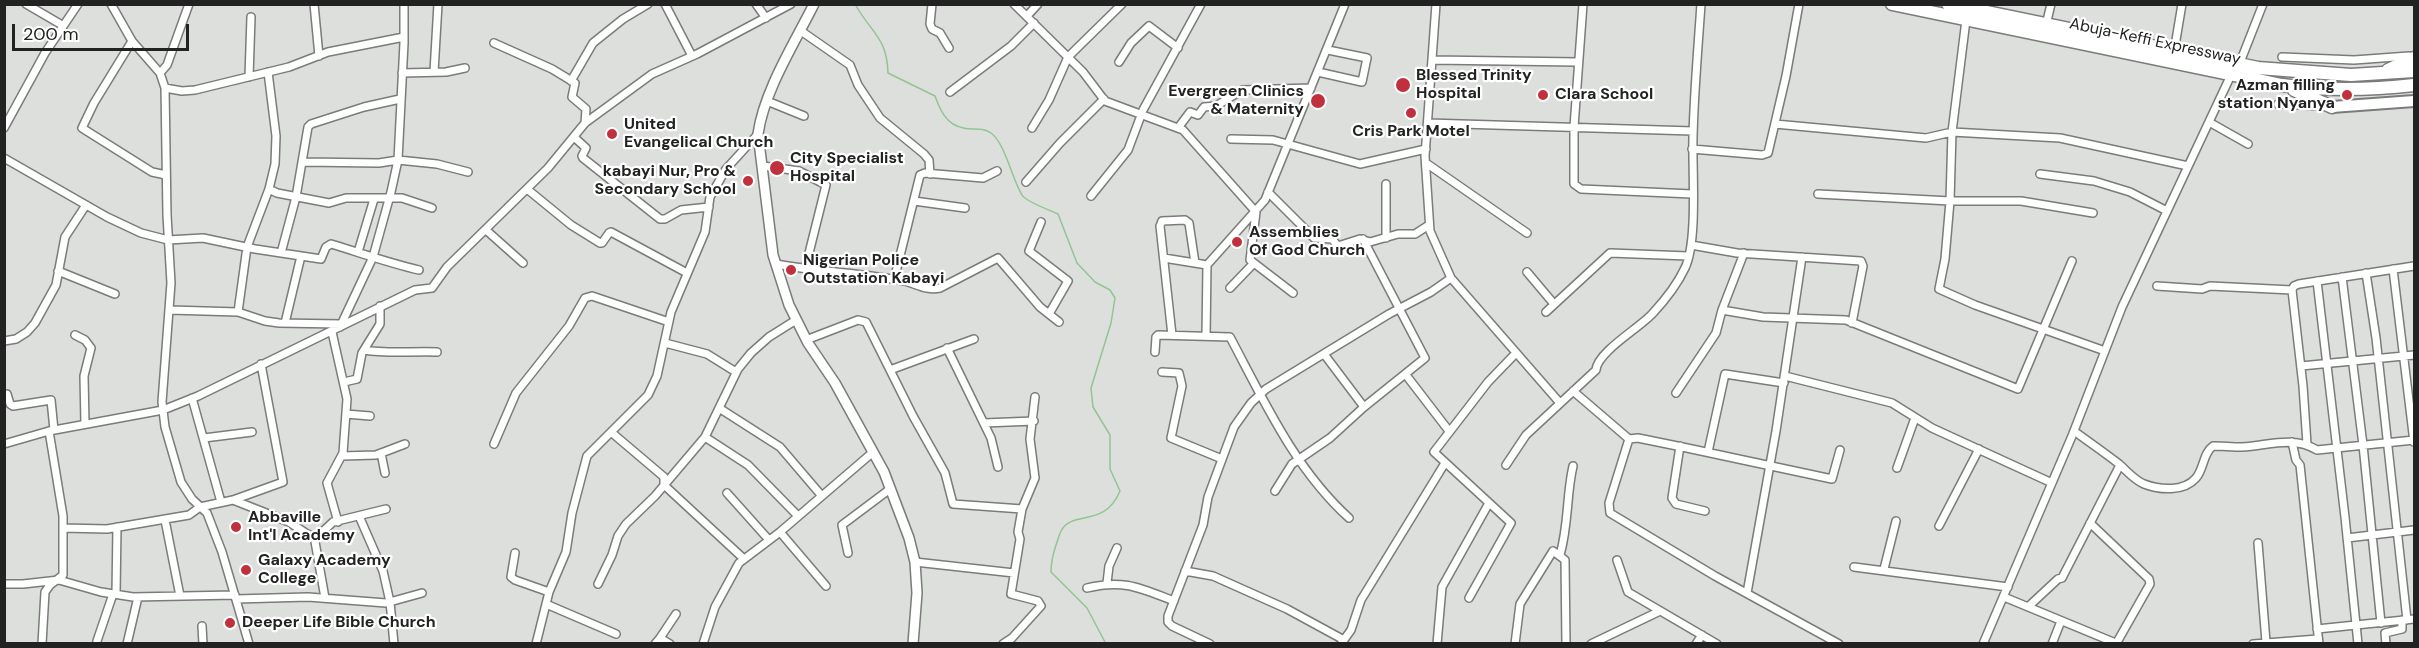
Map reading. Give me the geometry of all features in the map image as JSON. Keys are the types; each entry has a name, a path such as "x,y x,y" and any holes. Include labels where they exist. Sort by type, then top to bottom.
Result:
{"highway":[{"name":"Abuja-Keffi Expressway","path":"1892,4 2235,70 2321,75 2415,71"},
{"name":"Abuja-Keffi Expressway","path":"1948,4 2174,52 2282,85 2311,89 2351,90 2415,85"},
{"path":"2374,74 2415,57"},
{"path":"2282,85 2332,107"}],"main road":[{"path":"2332,107 2415,101"}],"street":[{"path":"26,4 62,25"},
{"path":"4,128 62,25 78,4"},
{"path":"111,4 118,8 132,41 160,73 165,88 171,283 163,410 165,427 181,482 192,499 207,513 222,552 249,644"},
{"path":"160,73 167,65 189,4"},
{"path":"314,4 319,56"},
{"path":"340,325 373,257 398,159 404,4"},
{"path":"434,72 438,4"},
{"path":"571,81 593,44 623,19 648,4"},
{"path":"665,4 692,56"},
{"path":"756,4 766,18"},
{"path":"4,444 52,430 163,410 332,332 340,325 415,290 432,288 447,267 527,189 585,123 652,74 692,56 791,4"},
{"path":"814,4 766,101 758,134 776,264 796,320 806,340 835,383 884,472 909,538 915,562 918,593 913,644"},
{"path":"932,4 930,24 932,29 940,33 949,48"},
{"path":"1014,4 1068,57 1104,99 1183,130 1256,212"},
{"path":"1027,16 1038,4"},
{"path":"1032,128 1049,100 1068,57 1122,4"},
{"path":"1091,196 1124,156 1141,114 1201,4"},
{"path":"1206,336 1207,265 1256,212 1268,192 1345,4"},
{"path":"1436,4 1425,163 1429,225 1451,278 1560,403"},
{"path":"1583,4 1574,127 1574,184 1577,188 1692,194"},
{"path":"1506,465 1526,435 1596,369 1599,360 1652,315 1686,266 1691,245 1692,148 1701,4"},
{"path":"1692,148 1767,155 1799,4"},
{"path":"2046,25 2051,4"},
{"path":"2174,52 2182,4"},
{"path":"1983,644 2074,431 2123,306 2235,70 2263,4"},
{"path":"249,77 251,17"},
{"path":"1966,20 1952,132 1950,201 1945,259 1939,289 1943,293 2105,351"},
{"path":"950,93 1011,46 1034,23"},
{"path":"1119,62 1131,43 1149,26 1178,48"},
{"path":"801,31 850,65 858,85 880,118 929,160 930,174"},
{"path":"165,88 182,91 195,90 268,72 319,56 404,37"},
{"path":"132,41 94,103 82,128 152,172 166,175"},
{"path":"494,43 544,65 576,85 572,97 586,109 585,123"},
{"path":"1318,72 1362,82 1367,58 1328,50"},
{"path":"2282,57 2354,60 2415,57"},
{"path":"1432,60 1578,62"},
{"path":"402,73 465,68"},
{"path":"238,312 247,248 269,189 275,164 276,136 268,72"},
{"path":"1178,128 1190,112 1198,115 1204,107 1216,106 1242,90 1311,88"},
{"path":"281,253 296,197 308,127 311,124 364,107 400,99"},
{"path":"1026,182 1060,143 1104,99"},
{"path":"766,101 804,117"},
{"path":"2278,104 2332,107"},
{"path":"2209,122 2248,144"},
{"path":"1428,123 1693,131"},
{"path":"1775,124 1926,138 1952,132 2060,138 2188,166"},
{"path":"536,644 549,592 566,552 572,513 587,456 648,395 657,376 670,312 705,232 710,197 726,169 758,134"},
{"path":"574,137 586,147 583,158 660,219 665,219 681,210 709,207"},
{"path":"1231,139 1273,140 1359,164 1426,149"},
{"path":"4,158 106,217 141,233 168,240 203,238 247,248 321,259 328,244 383,262 419,270"},
{"path":"303,162 379,163 398,159 437,164 468,172"},
{"path":"1425,163 1527,233"},
{"path":"763,166 799,171 826,186 805,269"},
{"path":"894,280 920,175 983,178 997,171"},
{"path":"2040,174 2094,181 2130,192 2167,211"},
{"path":"1386,184 1386,238"},
{"path":"269,189 329,203 346,198 402,198 432,208"},
{"path":"527,189 571,225 600,243 611,232 687,273"},
{"path":"1268,192 1314,238 1332,239 1338,246 1363,239 1370,242 1398,234 1415,234 1429,225"},
{"path":"1818,194 1950,201 2021,201 2093,213"},
{"path":"358,252 374,199"},
{"path":"914,201 965,208"},
{"path":"4,341 16,339 35,323 56,285 65,237 86,205"},
{"path":"1256,212 1249,257 1293,293"},
{"path":"1172,335 1161,223 1185,220 1189,223 1195,263"},
{"path":"1041,222 1029,251 1068,281 1049,314"},
{"path":"486,230 523,263"},
{"path":"1275,491 1292,464 1330,438 1364,407 1406,375 1425,356 1363,239"},
{"path":"1691,245 1744,254 1862,262 1852,322"},
{"path":"1546,312 1610,253 1689,255"},
{"path":"1676,393 1716,333 1722,310 1744,254"},
{"path":"285,323 301,256"},
{"path":"1747,593 1784,380 1802,257"},
{"path":"776,264 894,280 926,289 940,288 998,258 1040,307 1059,322"},
{"path":"1164,258 1207,265"},
{"path":"1722,310 1763,317 1852,322 2015,389 2020,386 2072,261"},
{"path":"1230,288 1254,263"},
{"path":"2307,444 2292,290 2294,286 2415,266"},
{"path":"2074,431 2120,465 2132,477 2145,484 2167,489 2184,487 2197,477 2208,451 2213,446 2241,447 2292,442 2307,444 2317,450 2414,441 2393,269"},
{"path":"58,271 115,294"},
{"path":"1527,272 1554,304"},
{"path":"2366,273 2408,620 2402,629 2385,633 2386,644"},
{"path":"2342,277 2363,445 2381,623"},
{"path":"1210,644 1172,626 1168,622 1168,616 1203,525 1208,497 1237,421 1260,394 1451,278"},
{"path":"2317,281 2358,644"},
{"path":"2157,286 2202,289 2210,286 2265,287 2292,290"},
{"path":"494,444 516,393 569,326 585,298 592,296 669,322"},
{"path":"344,382 356,381 364,350 379,327 381,306"},
{"path":"170,310 238,312 265,321 340,325"},
{"path":"598,584 618,536 626,524 664,485 705,436 736,372 751,353 796,320"},
{"path":"806,340 862,320 866,322 945,473 953,504 1022,509"},
{"path":"332,332 347,399 342,456 327,483 338,522"},
{"path":"75,335 85,340 91,348 84,376 85,424"},
{"path":"1155,352 1156,335 1230,337 1298,461 1334,505 1349,518"},
{"path":"890,370 974,339"},
{"path":"665,344 707,354 736,372"},
{"path":"947,348 991,438 998,467"},
{"path":"364,350 383,354 401,351 437,352"},
{"path":"1469,598 1511,526 1434,452 1488,382 1516,353"},
{"path":"1324,354 1364,407"},
{"path":"2301,366 2415,355"},
{"path":"63,528 117,527 189,515 200,507 233,500 283,482 261,364"},
{"path":"1162,372 1179,373 1182,386 1171,438 1222,459"},
{"path":"1708,452 1725,374 1784,380 1892,403 1915,418 2052,483"},
{"path":"1406,375 1449,431"},
{"path":"1573,391 1629,439 1638,438 1680,446 1832,479 1840,450"},
{"path":"7,394 13,406 51,400 52,430 63,516 63,575 45,592 42,644"},
{"path":"1003,644 1012,638 1041,606 1038,601 1011,594 1020,539 1018,532 1022,509 1035,478 1030,439 1034,421 1035,397"},
{"path":"192,398 221,502"},
{"path":"719,408 780,447 821,495"},
{"path":"346,414 370,416"},
{"path":"1897,468 1915,418"},
{"path":"984,423 1034,421"},
{"path":"204,438 252,432"},
{"path":"610,432 664,477 664,485 744,559"},
{"path":"705,436 748,465 798,516"},
{"path":"1629,439 1609,503 1610,513 1825,640 1839,644"},
{"path":"2253,644 2318,641 2300,465 2296,460 2292,442"},
{"path":"342,456 366,456 405,444"},
{"path":"1680,446 1672,498 1676,504 1705,511"},
{"path":"1940,526 1979,449"},
{"path":"381,453 385,473"},
{"path":"703,644 724,587 736,567 872,453"},
{"path":"1185,572 1214,576 1287,609 1342,642 1351,630 1361,600 1445,463"},
{"path":"2029,606 2062,578 2120,465"},
{"path":"1560,555 1567,532 1569,501 1567,491 1573,466"},
{"path":"848,554 842,525 844,521 890,489"},
{"path":"727,493 769,540"},
{"path":"233,500 289,522 314,536 330,524 386,509"},
{"path":"1437,644 1442,587 1489,503"},
{"path":"359,516 382,571 390,602 394,644"},
{"path":"165,520 180,596"},
{"path":"1884,569 1896,521"},
{"path":"2004,597 2117,643 2150,584 2150,579 2090,523"},
{"path":"96,641 115,594 117,527"},
{"path":"2347,538 2415,530"},
{"path":"780,532 826,586"},
{"path":"314,536 325,598"},
{"path":"2258,543 2266,642"},
{"path":"1107,583 1109,566 1117,548"},
{"path":"1515,644 1520,604 1551,552 1560,555 1565,560 1566,644"},
{"path":"515,553 511,577 549,592"},
{"path":"1617,561 1626,591 1717,644"},
{"path":"915,562 1014,573"},
{"path":"1854,567 1884,569 2008,587"},
{"path":"4,584 59,580 115,594 138,597 325,598 390,602 422,593"},
{"path":"1087,588 1107,583 1121,583 1174,601"},
{"path":"127,644 138,597"},
{"path":"546,604 616,634"},
{"path":"1591,644 1660,611"},
{"path":"670,644 657,641 676,614"},
{"path":"2317,629 2408,620"},
{"path":"2052,644 2061,621"},
{"path":"202,626 203,644"},
{"path":"1696,644 1702,635"}],"waterway":[{"path":"855,4 885,51 888,73 935,96 944,115 958,127 985,130 991,133 1000,145 1024,198 1058,214 1077,263 1095,282 1110,290 1115,298 1111,323 1091,388 1093,407 1110,435 1110,469 1120,491 1106,510 1066,525 1061,531 1051,568 1051,572 1087,608 1106,644"}],"place":[{"name":"Blessed Trinity Hospital","path":"1403,85"},
{"name":"Clara School","path":"1543,95"},
{"name":"Azman filling station Nyanya","path":"2347,95"},
{"name":"Evergreen Clinics & Maternity","path":"1318,101"},
{"name":"Cris Park Motel","path":"1411,113"},
{"name":"United Evangelical Church","path":"612,134"},
{"name":"City Specialist Hospital","path":"777,168"},
{"name":"kabayi Nur, Pro & Secondary School","path":"748,181"},
{"name":"Assemblies Of God Church","path":"1237,242"},
{"name":"Nigerian Police Outstation Kabayi","path":"791,270"},
{"name":"Abbaville Int'l Academy","path":"236,527"},
{"name":"Galaxy Academy College","path":"246,570"},
{"name":"Deeper Life Bible Church","path":"230,623"}]}
